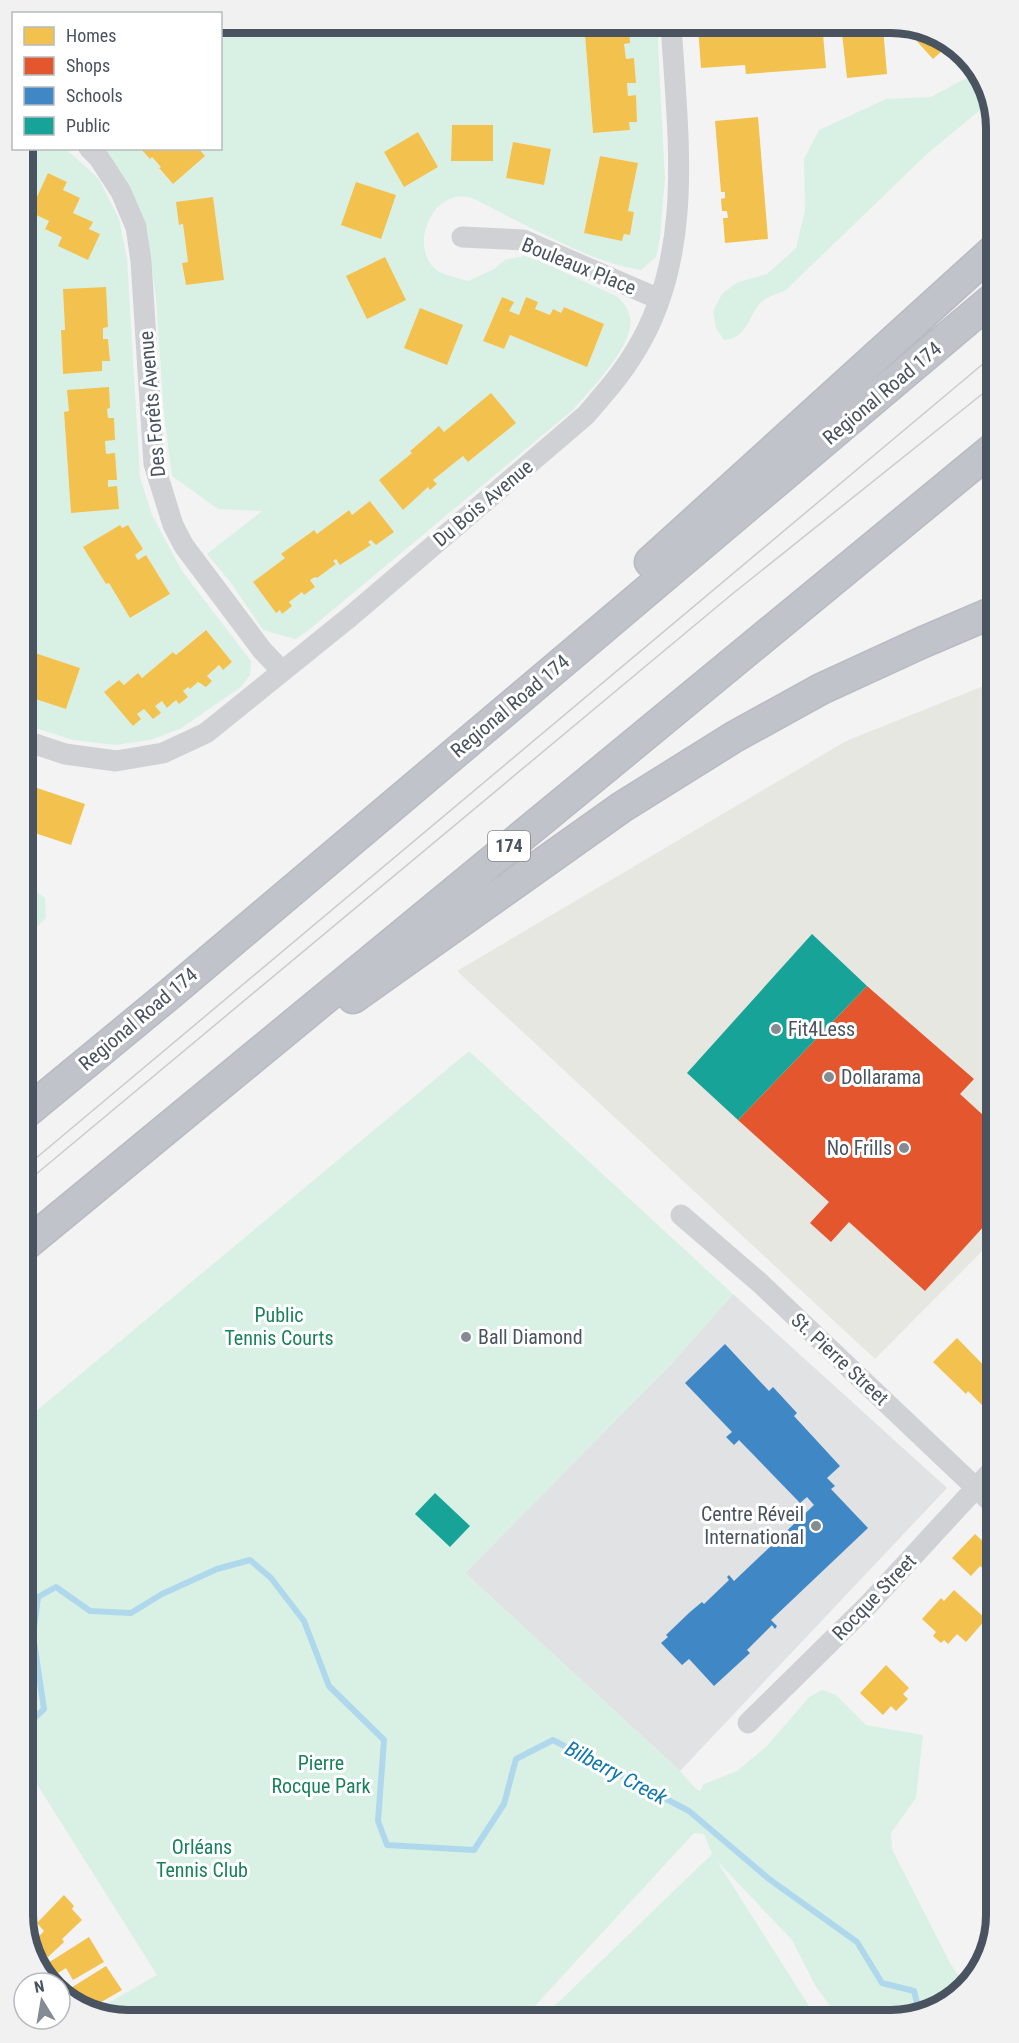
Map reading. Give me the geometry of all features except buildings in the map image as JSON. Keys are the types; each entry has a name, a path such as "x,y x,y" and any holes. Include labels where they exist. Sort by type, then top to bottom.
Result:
{"highway":[{"path":"171,993 986,257"},
{"name":"Regional Road 174","path":"33,1107 171,993 986,304"},
{"name":"174","path":"33,1241 986,455"},
{"path":"921,643 986,607"},
{"path":"33,1241 226,1088 622,807 734,737 821,688 986,616"}],"street":[{"name":"Du Bois Avenue","path":"33,743 65,754 116,761 163,753 206,733 351,616 586,415 615,381 637,349 659,299 672,258 680,182 672,33"},
{"name":"Des Forêts Avenue","path":"91,150 99,158 121,192 136,227 141,261 152,443 160,486 173,525 184,546 262,650 282,671"},
{"name":"Bouleaux Place","path":"462,237 523,240 659,299"},
{"name":"St. Pierre Street","path":"681,1215 784,1306 986,1498"},
{"name":"Rocque Street","path":"748,1723 868,1605 986,1478"}],"shaded area":[{"path":"986,685 986,1247 875,1359 457,971 846,741"},
{"path":"733,1294 947,1488 680,1771 465,1573 673,1362"}],"green space":[{"path":"222,33 585,33 593,133 630,130 629,122 637,121 636,95 628,96 627,83 636,82 634,59 626,59 624,44 630,43 630,33 658,33 665,178 660,239 656,257 641,270 607,262 557,241 468,197 455,197 443,203 434,212 424,237 429,262 438,271 449,276 468,281 494,269 505,260 524,256 540,261 618,297 626,306 630,317 630,328 619,353 573,410 295,639 263,630 231,583 207,554 262,511 218,509 172,476 164,415 156,300 147,227 128,184 104,150 141,150 150,159 152,157 161,167 159,169 173,184 197,150 222,150","holes":["452,125 493,125 493,161 451,161","418,133 404,186 384,152","513,142 551,149 544,185 506,178","600,156 638,163 628,211 634,212 630,235 624,234 622,241 584,232","213,197 224,280 186,285 182,263 188,262 183,224 179,225","502,297 513,302 509,311 519,315 526,297 535,309 550,315 553,310 561,313 564,307 604,324 587,366 510,335 504,349 483,341","516,423 469,462 463,456 433,480 437,484 430,490 428,487 403,509 379,480 412,453 410,450 439,427 444,432","371,501 393,532 376,545 371,540 368,542 370,545 341,565 336,559 333,561 335,565 317,578 310,580 315,587 304,595 302,592 289,602 292,606 282,613 280,610 276,613 253,582 285,558 282,554 313,530 317,534 348,510 352,515"]},
{"path":"970,76 979,92 983,107 927,154 786,290 764,300 739,335 724,340 716,328 713,311 722,294 736,283 767,274 796,248 805,210 804,159 819,130 886,99 931,97"},
{"path":"33,150 67,150 99,179 119,219 127,258 140,477 152,515 182,571 251,661 250,675 241,687 180,729 150,740 116,745 73,740 33,727 33,698 66,709 80,668 33,652 33,213 49,221 45,229 100,234 89,229 92,222 73,213 80,199 63,190 67,182 48,173 33,206","holes":["105,287 108,327 103,328 103,339 108,339 110,360 102,361 102,371 63,374 61,331 65,330 63,289","68,390 110,408 107,409 108,418 114,418 115,440 105,441 106,454 115,454 116,480 108,480 108,487 117,487 118,509 71,513 64,412 69,411","120,525 122,528 128,525 143,549 135,555 138,560 146,555 170,594 131,618 109,583 106,584 84,547","205,630 232,662 223,670 219,665 207,676 211,681 201,685 198,682 190,689 188,687 183,691 187,697 179,703 176,700 167,708 162,701 155,706 161,713 153,719 144,709 137,714 141,719 133,726 104,692 119,680 124,685 138,673 142,678 173,652 176,655"]},
{"path":"33,889 45,898 46,918 33,930"},
{"name":"Pierre Rocque Park","path":"469,1051 733,1294 673,1362 465,1573 700,1791 704,1784 737,1771 767,1746 809,1697 822,1690 836,1695 866,1725 923,1735 916,1798 891,1833 892,1849 950,1963 961,1979 944,1994 927,2003 909,2008 833,2010 815,1985 792,1940 717,1861 812,2010 550,2010 712,1854 704,1834 694,1833 531,2010 122,2010 103,2006 157,1975 33,1778 33,1414"}],"waterway":[{"name":"Bilberry Creek","path":"33,1635 38,1597 56,1587 90,1611 131,1613 162,1594 217,1569 250,1560 271,1578 304,1621 329,1686 384,1740 378,1821 387,1845 474,1850 504,1804 516,1759 553,1740 689,1811 769,1879 857,1942 882,1983 914,1991 918,2006"},
{"name":"Bilberry Creek","path":"33,1635 44,1709 33,1719"}],"tram line":[{"path":"33,1161 986,361"},
{"path":"33,1177 731,595 986,391"}],"place":[{"name":"Fit4Less","path":"776,1029"},
{"name":"Dollarama","path":"829,1077"},
{"name":"No Frills","path":"904,1148"},
{"name":"Ball Diamond","path":"466,1337"},
{"name":"Centre Réveil International","path":"816,1526"}],"park label":[{"name":"Public Tennis Courts","path":"279,1326"},
{"name":"Orléans Tennis Club","path":"202,1858"}]}
